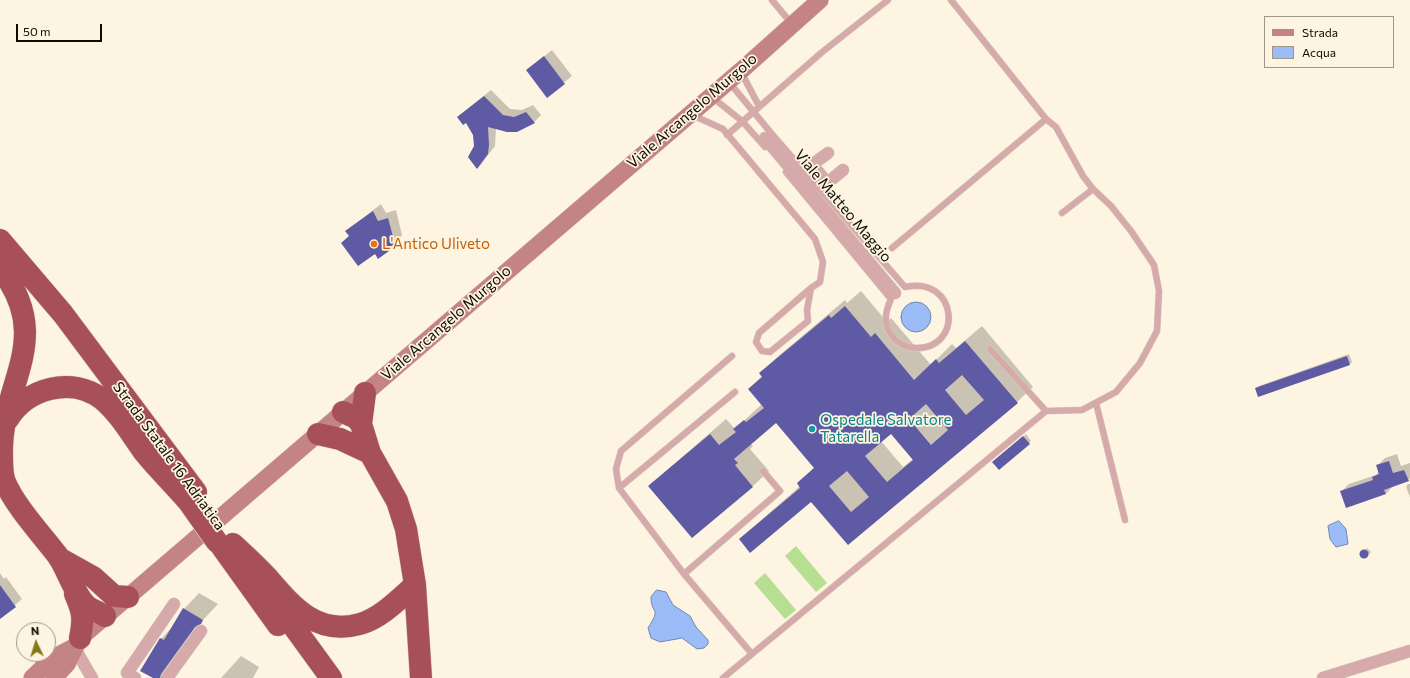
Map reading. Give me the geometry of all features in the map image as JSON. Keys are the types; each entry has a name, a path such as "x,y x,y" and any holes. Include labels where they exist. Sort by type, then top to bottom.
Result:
{"highway":[{"name":"Strada Statale 16 Adriatica","path":"0,240 7,264 63,329 331,678"},
{"path":"28,290 24,318 25,339 22,360 5,425 2,445 5,482 24,512 59,558 85,604 105,616"},
{"path":"5,425 17,408 33,394 46,389 60,387 88,391 101,399 113,410 145,453 192,497"},
{"path":"362,449 361,424 365,393"},
{"path":"343,412 356,418 361,424"},
{"path":"343,412 346,426 397,501 406,529 415,585 420,678"},
{"path":"318,434 340,439 362,449"},
{"path":"225,539 296,609 311,619 327,625 344,626 360,624 376,617 415,585"},
{"name":"Strada Statale 16 Adriatica","path":"225,539 316,678"},
{"path":"59,558 93,577 114,596 128,597"},
{"path":"59,558 82,608 84,620 77,642"},
{"path":"100,584 105,616"}],"main road":[{"name":"Viale Arcangelo Murgolo","path":"32,678 53,658 77,642 105,616 734,76 820,0"},
{"name":"Viale Arcangelo Murgolo","path":"54,678 67,664 77,642"}],"street":[{"name":"Viale Matteo Maggio","path":"765,138 808,183 895,294"},
{"path":"828,153 815,164 828,180 843,170"},
{"path":"135,678 127,672 174,604"},
{"path":"167,678 201,631"},
{"path":"77,642 92,678"},
{"path":"1324,678 1410,651"}],"lane":[{"path":"772,0 792,25"},
{"path":"728,135 753,111 888,0"},
{"path":"723,678 752,654 777,630 812,605 1046,411 1082,410 1116,392 1140,363 1157,331 1159,291 1154,265 1111,206 1093,190 1083,176 1056,127 1046,118 952,0"},
{"path":"734,76 759,106"},
{"path":"710,96 742,121 891,299 886,308 885,319 893,338 902,345 912,348 923,348 933,345 941,338 947,329 949,318 948,308 943,298 936,291 926,286 915,285 905,287 808,183 753,111 734,76"},
{"path":"689,114 723,129 815,239 823,262 820,282 811,288 759,333 756,342 762,351 770,352 808,322 807,310 811,288"},
{"path":"892,248 1046,118"},
{"path":"1062,213 1093,190"},
{"path":"990,349 1046,411"},
{"path":"732,356 621,451 616,469 619,488 684,574 752,654"},
{"path":"619,488 735,392"},
{"path":"1096,403 1125,520"},
{"path":"684,574 780,491 763,471"},
{"path":"839,573 843,579"},
{"path":"806,601 812,605"}],"green space":[{"path":"796,546 827,583 816,592 785,556"},
{"path":"765,573 796,610 785,619 754,583"}],"water":[{"path":"916,302 927,306 931,317 927,328 916,332 905,328 901,317 905,306"},
{"path":"1339,521 1346,529 1348,544 1336,547 1330,539 1328,526"},
{"path":"657,590 666,592 673,605 690,616 696,627 708,640 708,644 704,648 697,649 682,638 660,642 651,638 648,628 654,617 655,611 652,607 651,597"}],"building":[{"path":"544,56 565,84 547,98 526,70"},
{"path":"484,96 503,115 514,117 526,112 535,123 517,132 507,132 488,127 488,154 477,169 468,157 474,146 473,135 466,123 463,125 457,117"},
{"path":"373,211 378,221 388,218 395,244 387,248 389,251 378,259 375,254 358,266 341,243 349,236 345,231"},
{"name":"Ospedale Salvatore Tatarella","path":"845,306 871,337 875,333 914,380 936,359 939,363 965,341 1018,403 848,545 811,502 750,553 739,539 800,488 797,483 814,468 776,423 734,459 738,463 735,465 753,487 692,538 648,486 710,434 719,445 736,432 733,429 744,420 746,422 764,408 748,389 762,377 759,373 829,315 831,318","holes":["962,375 984,400 966,415 945,390","926,404 948,430 931,445 909,419","891,434 913,460 887,482 865,456","847,471 869,497 851,512 829,486"]},
{"path":"1347,356 1350,365 1258,397 1255,388"},
{"path":"1023,436 1030,444 999,470 992,462"},
{"path":"1389,461 1393,473 1404,470 1409,481 1384,490 1386,494 1346,508 1340,491 1373,480 1372,477 1379,474 1376,465"},
{"path":"1364,549 1369,554 1364,559 1359,554"},
{"path":"0,585 16,607 0,619"},
{"path":"183,608 203,620 201,624 195,627 161,674 160,678 153,678 140,671 160,638 164,640"}],"place":[{"name":"L'Antico Uliveto","path":"374,244"},
{"name":"Ospedale Salvatore Tatarella","path":"812,429"}]}
